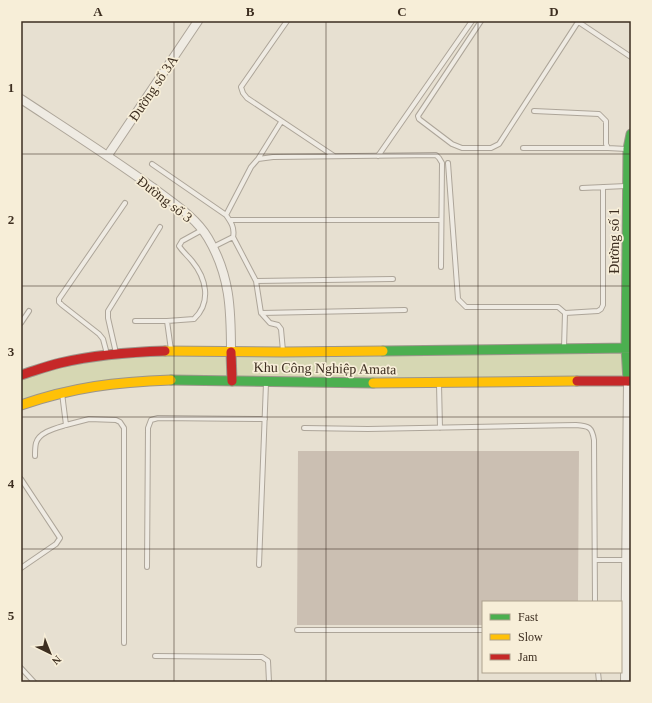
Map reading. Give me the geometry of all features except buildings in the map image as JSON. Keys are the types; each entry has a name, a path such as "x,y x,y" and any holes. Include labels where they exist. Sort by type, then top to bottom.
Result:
{"street":[{"name":"Đường số 3A","path":"108,155 198,21"},
{"name":"Đường số 3","path":"21,99 108,155 180,208 202,230 213,247 222,267 229,295 232,352"},
{"name":"Đường số 1","path":"630,381 628,149 631,134"},
{"name":"Khu Công Nghiệp Amata","path":"21,374 59,363 112,354 172,350 283,352 629,348"},
{"path":"232,352 232,381"},
{"name":"Khu Công Nghiệp Amata","path":"21,405 34,400 88,386 118,382 187,380 439,383 630,381"},
{"path":"625,682 630,381"}],"lane":[{"path":"287,21 241,87 243,93 247,98 281,122 334,156"},
{"path":"378,156 472,21"},
{"path":"481,21 418,116 419,119 430,128 452,144 462,148 491,148 500,144 578,21 631,57"},
{"path":"534,111 599,114 606,121 606,144 608,148"},
{"path":"226,214 251,168 281,122"},
{"path":"523,148 628,149"},
{"path":"258,159 273,157 436,155 442,163 441,267"},
{"path":"448,163 458,299 459,302 466,307 558,307 565,313 598,311 601,309 603,305 603,187"},
{"path":"152,164 226,214 233,225 233,236 256,281 261,313 270,323 278,325 281,329 283,352"},
{"path":"582,188 603,187 629,180"},
{"path":"112,354 99,334 62,305 59,302 59,299 125,203"},
{"path":"230,220 441,220"},
{"path":"112,354 108,311 160,227"},
{"path":"135,321 194,319 203,308 206,297 202,279 193,262 179,246 182,241 202,230"},
{"path":"213,247 233,236"},
{"path":"256,281 393,279"},
{"path":"261,313 405,310"},
{"path":"21,323 29,311"},
{"path":"564,349 565,313"},
{"path":"167,321 172,350"},
{"path":"259,565 266,382"},
{"path":"439,383 440,428"},
{"path":"62,393 66,425"},
{"path":"147,567 148,428 151,420 158,418 265,419"},
{"path":"35,456 36,442 39,437 45,433 66,425 89,419 116,420 120,422 124,428 124,643"},
{"path":"304,428 368,430 576,425 587,426 592,431 594,440 596,601"},
{"path":"21,479 60,538 56,544 21,568"},
{"path":"595,560 626,560"},
{"path":"297,630 482,630"},
{"path":"155,656 262,657 268,661 269,682"},
{"path":"21,668 34,682"}],"green space":[{"path":"624,352 625,376 438,379 235,376 234,356"},
{"path":"134,356 229,356 230,376 185,375 21,400 21,379 60,367"}],"traffic: fast":[{"path":"628,381 626,348 628,149 631,134"},
{"path":"383,351 631,348"},
{"path":"171,380 373,383"}],"traffic: slow":[{"path":"165,351 383,351"},
{"path":"21,405 59,394 95,386 171,380"},
{"path":"373,383 577,381"}],"traffic: jam":[{"path":"21,375 73,360 125,353 165,351"},
{"path":"231,352 232,381"},
{"path":"577,381 631,381"}]}
